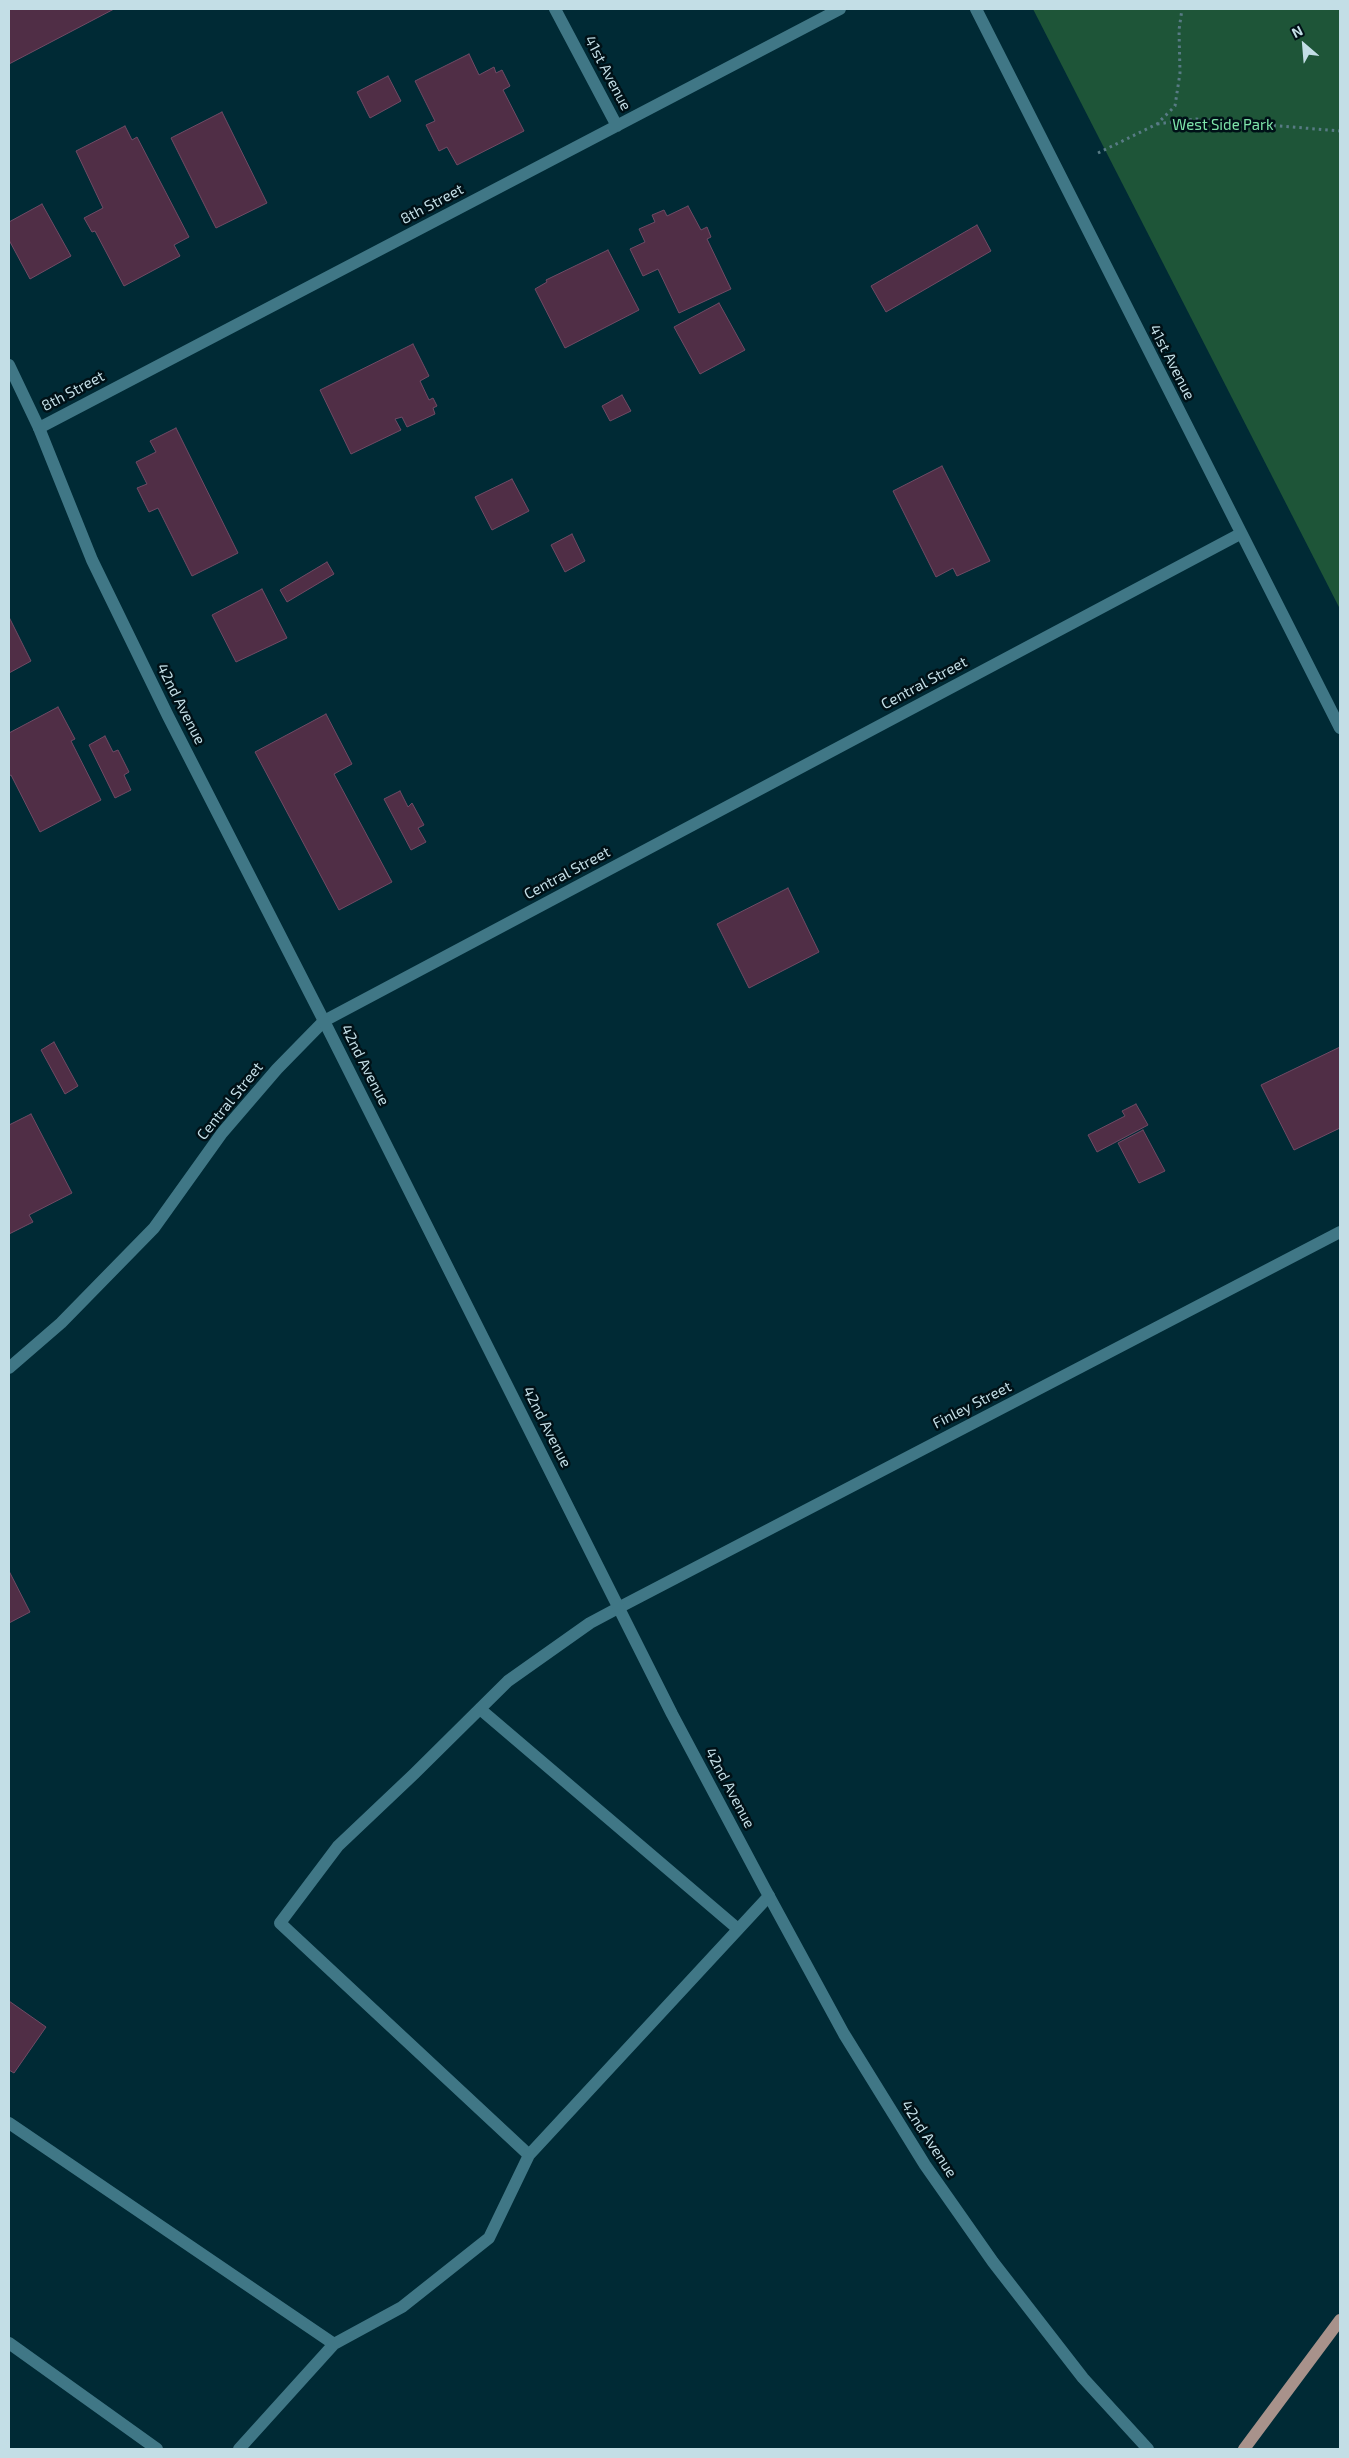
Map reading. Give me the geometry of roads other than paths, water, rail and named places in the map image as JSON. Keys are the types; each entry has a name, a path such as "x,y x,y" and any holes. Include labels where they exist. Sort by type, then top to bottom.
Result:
{"main road":[{"path":"1244,2449 1340,2320"}],"street":[{"name":"41st Avenue","path":"555,9 617,126"},
{"name":"8th Street","path":"39,428 840,9"},
{"name":"41st Avenue","path":"976,9 1240,534 1340,728"},
{"name":"42nd Avenue","path":"9,365 39,428 92,560 168,716 324,1020 672,1714 844,2034 925,2165 993,2262 1083,2378 1148,2449"},
{"name":"Central Street","path":"9,1368 61,1323 154,1228 222,1133 277,1069 324,1020 1240,534"},
{"name":"Finley Street","path":"529,2155 280,1923 338,1846 508,1681 590,1623 1340,1232"},
{"path":"480,1709 738,1929"},
{"path":"240,2449 334,2344 402,2307 489,2238 529,2155 769,1896"},
{"path":"9,2123 334,2344"},
{"path":"9,2343 157,2449"}],"park label":[{"name":"West Side Park","path":"1223,125"}]}
